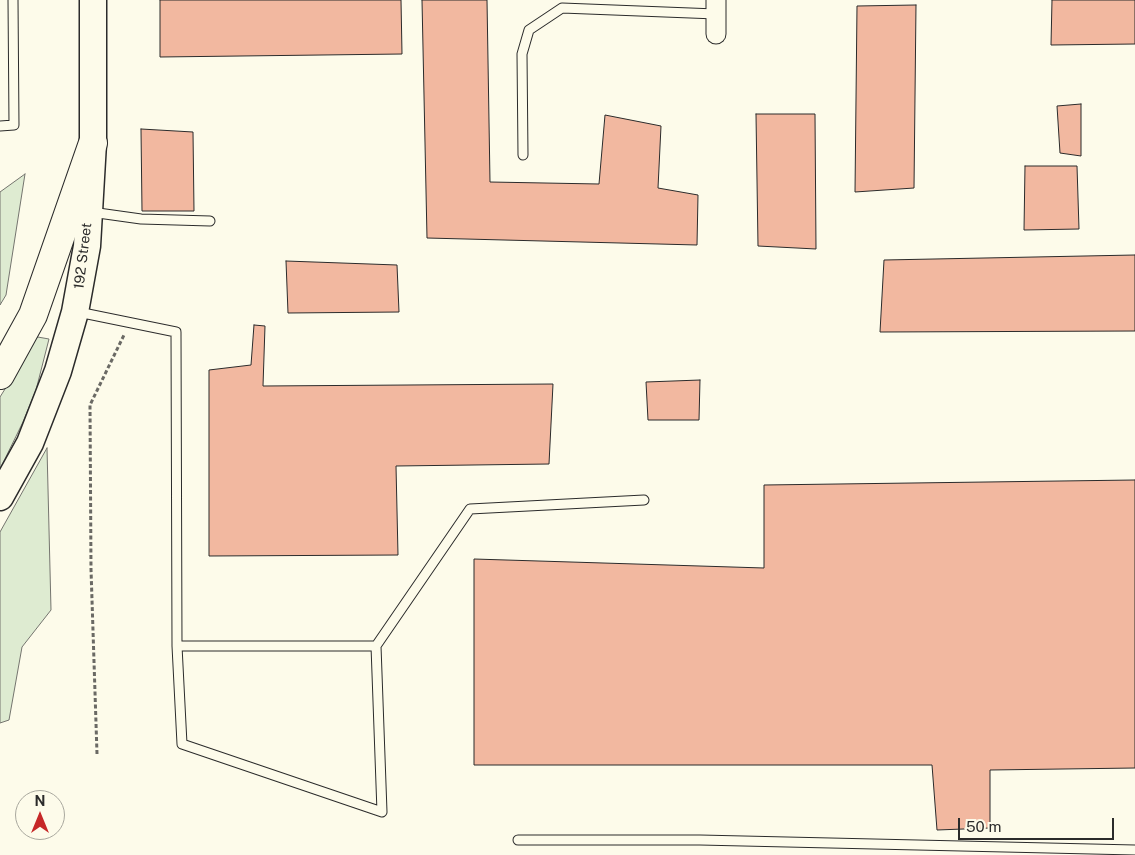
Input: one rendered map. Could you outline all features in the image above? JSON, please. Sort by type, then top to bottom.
[{"type":"highway","points":[[0,375],[33,315],[93,144]]},
{"type":"main road","name":"192 Street","points":[[0,497],[30,443],[58,371],[75,312],[87,246],[93,144],[93,0]]},
{"type":"street","points":[[716,7],[716,34]]},
{"type":"lane","points":[[0,126],[14,126],[13,0]]},
{"type":"lane","points":[[523,155],[522,54],[529,30],[562,8],[716,7]]},
{"type":"lane","points":[[89,212],[141,219],[210,221]]},
{"type":"lane","points":[[75,312],[176,332],[178,646],[182,744],[382,812],[376,646],[470,509],[644,500]]},
{"type":"lane","points":[[178,646],[376,646]]},
{"type":"lane","points":[[518,840],[700,840],[1135,850]]},
{"type":"path","points":[[97,754],[91,569],[90,405],[129,324]]},
{"type":"green space","points":[[25,174],[6,295],[0,305],[0,192]]},
{"type":"green space","points":[[32,336],[49,339],[36,390],[0,469],[0,397],[15,373]]},
{"type":"green space","points":[[47,448],[51,610],[22,647],[9,720],[0,723],[0,532]]},
{"type":"building","points":[[160,0],[401,0],[402,54],[160,57]]},
{"type":"building","points":[[422,0],[487,0],[490,182],[599,184],[605,115],[661,126],[658,188],[698,195],[697,245],[427,238]]},
{"type":"building","points":[[1052,0],[1135,0],[1135,44],[1051,45]]},
{"type":"building","points":[[916,5],[914,188],[855,192],[857,6]]},
{"type":"building","points":[[1081,104],[1081,156],[1060,153],[1057,106]]},
{"type":"building","points":[[756,114],[815,114],[816,249],[758,246]]},
{"type":"building","points":[[141,129],[193,132],[194,211],[142,211]]},
{"type":"building","points":[[1025,166],[1077,166],[1079,229],[1024,230]]},
{"type":"building","points":[[1135,255],[1135,331],[880,332],[884,260]]},
{"type":"building","points":[[286,261],[397,265],[399,312],[288,313]]},
{"type":"building","points":[[254,325],[265,326],[263,386],[553,384],[549,464],[396,466],[398,555],[209,556],[209,370],[251,365]]},
{"type":"building","points":[[700,380],[699,420],[648,420],[646,382]]},
{"type":"building","points":[[1135,480],[1135,768],[990,770],[990,828],[937,830],[932,765],[474,765],[474,559],[764,568],[764,485]]}]
